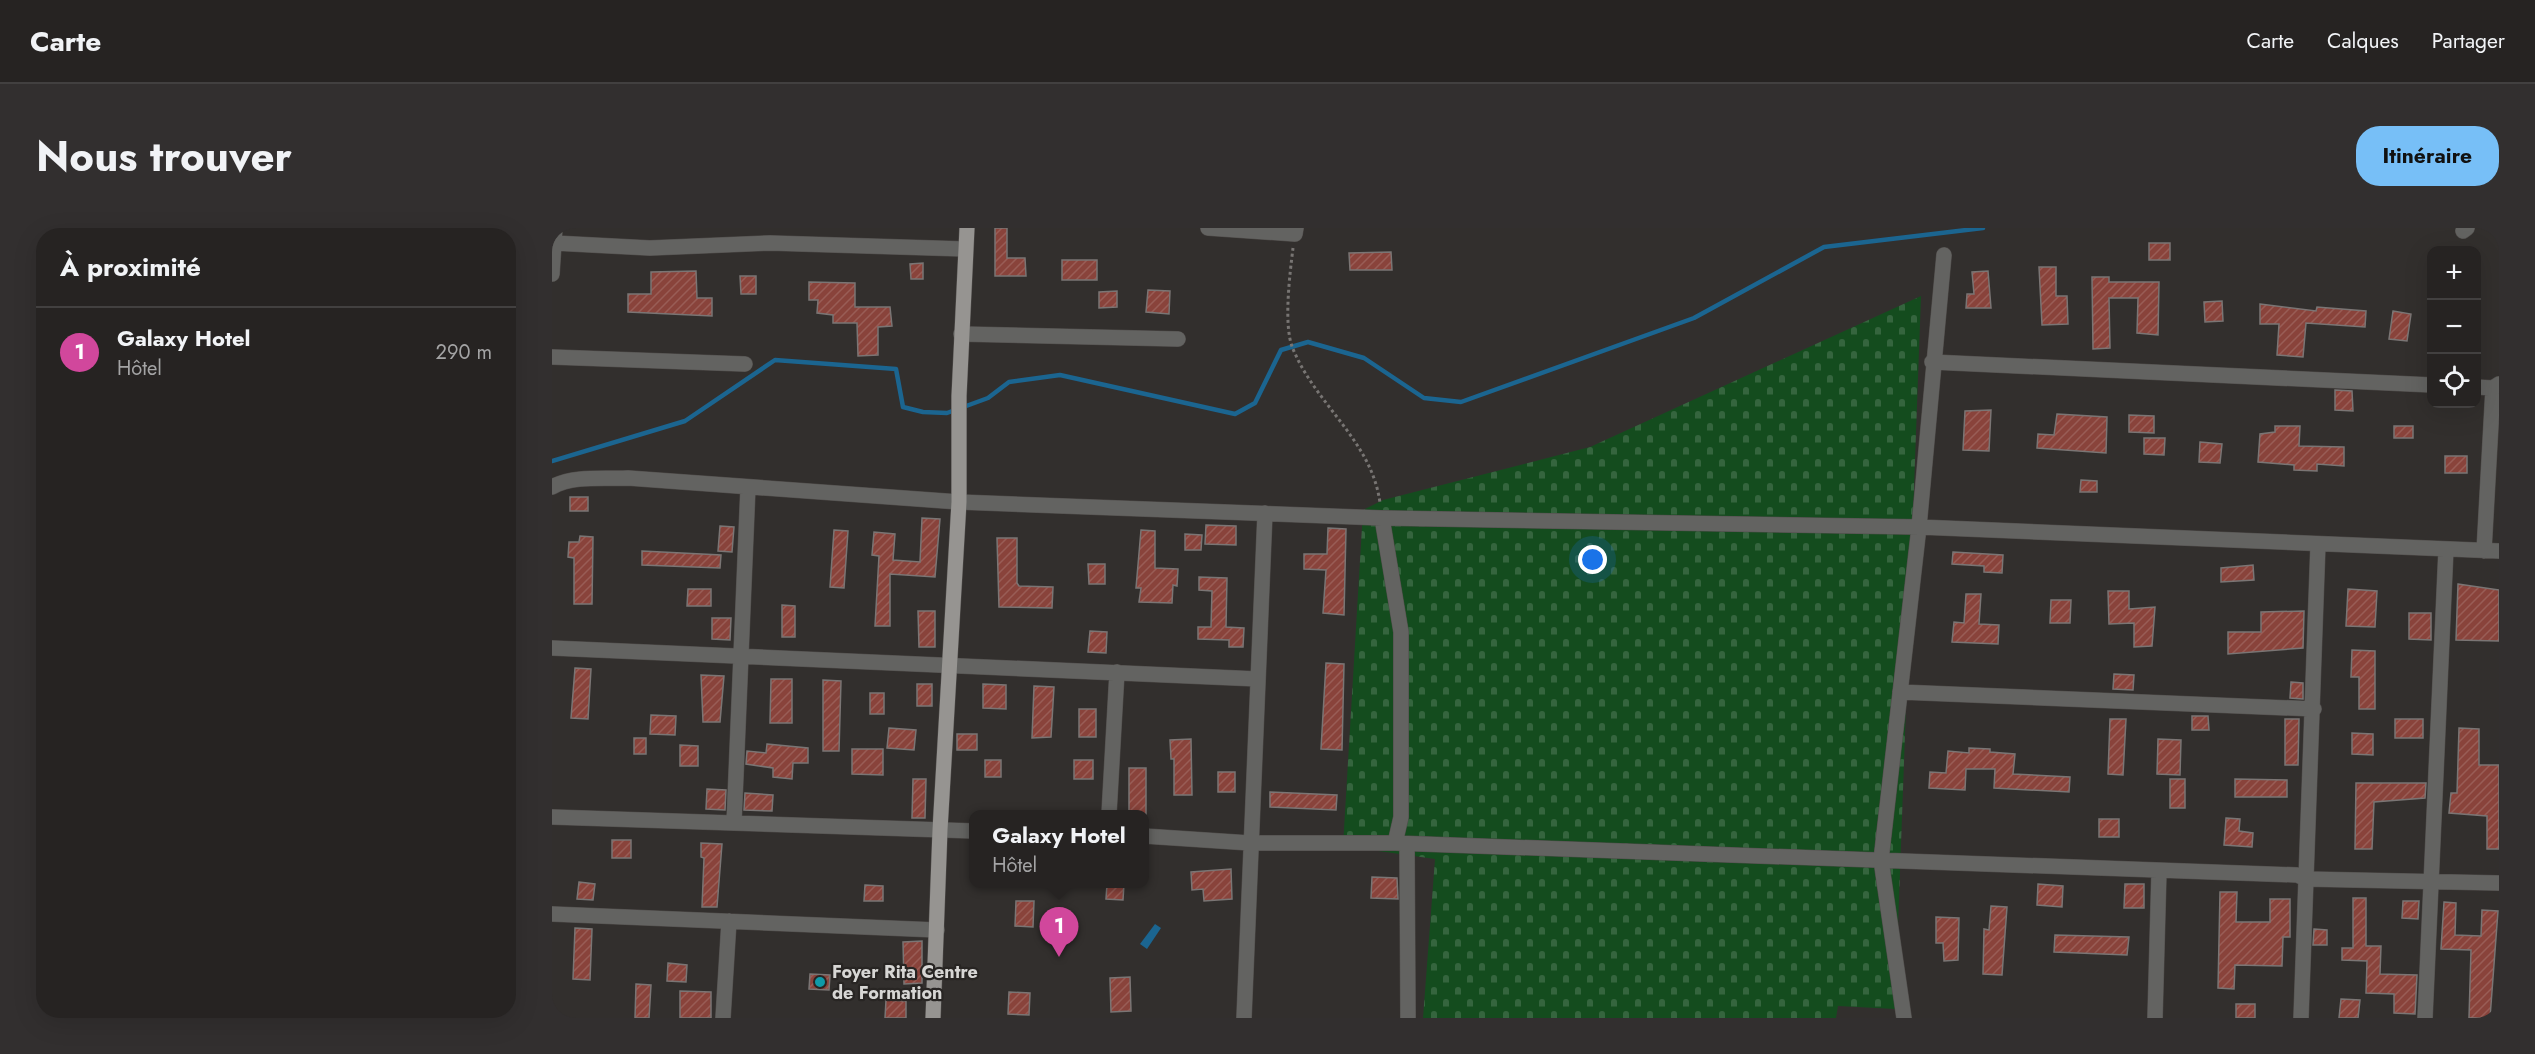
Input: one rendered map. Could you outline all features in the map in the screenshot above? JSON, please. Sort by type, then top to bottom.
[{"type":"main road","points":[[933,1018],[940,830],[959,502],[959,396],[967,228]]},
{"type":"street","points":[[1208,228],[1295,231]]},
{"type":"street","points":[[552,274],[554,236],[650,248],[770,243],[965,249]]},
{"type":"street","points":[[1904,1018],[1881,860],[1919,527],[1932,362],[1944,255]]},
{"type":"street","points":[[961,334],[1178,339]]},
{"type":"street","points":[[552,357],[746,364]]},
{"type":"street","points":[[1932,362],[2427,385]]},
{"type":"street","points":[[552,487],[560,483],[587,479],[628,478],[959,502],[1382,518],[1919,527],[2491,551],[2496,386],[2481,387]]},
{"type":"street","points":[[734,823],[739,655],[748,487]]},
{"type":"street","points":[[1244,1018],[1264,513]]},
{"type":"street","points":[[1382,518],[1401,632],[1401,844],[1408,1018]]},
{"type":"street","points":[[2301,1018],[2314,709],[2318,544]]},
{"type":"street","points":[[2425,1018],[2446,549]]},
{"type":"street","points":[[552,648],[1258,679]]},
{"type":"street","points":[[1108,810],[1117,672]]},
{"type":"street","points":[[1900,692],[2314,709]]},
{"type":"street","points":[[552,817],[969,831]]},
{"type":"street","points":[[1149,836],[1250,843],[1401,844],[2297,875],[2306,879],[2499,883]]},
{"type":"street","points":[[2155,1018],[2159,870]]},
{"type":"street","points":[[552,914],[937,930]]},
{"type":"street","points":[[723,1018],[729,921]]},
{"type":"path","points":[[1295,231],[1287,291],[1292,347],[1324,403],[1358,441],[1378,483],[1382,518]]},
{"type":"green space","points":[[1921,296],[1895,1009],[1838,1006],[1836,1018],[1423,1018],[1435,859],[1343,846],[1363,510],[1383,500],[1590,447]]},
{"type":"water","points":[[1155,924],[1161,928],[1147,949],[1140,944]]},
{"type":"building","points":[[995,228],[1007,228],[1007,258],[1025,258],[1026,276],[995,276]]},
{"type":"building","points":[[2149,243],[2170,243],[2170,260],[2149,260]]},
{"type":"building","points":[[1391,252],[1392,270],[1350,270],[1349,253]]},
{"type":"building","points":[[1062,260],[1097,260],[1097,280],[1062,280]]},
{"type":"building","points":[[923,263],[923,279],[911,279],[910,264]]},
{"type":"building","points":[[2039,267],[2056,267],[2056,296],[2067,296],[2068,324],[2042,325]]},
{"type":"building","points":[[696,271],[697,298],[712,298],[712,316],[628,312],[628,294],[651,294],[651,272]]},
{"type":"building","points":[[1988,271],[1991,308],[1966,308],[1967,294],[1974,294],[1972,272]]},
{"type":"building","points":[[740,276],[756,276],[756,294],[741,294]]},
{"type":"building","points":[[2092,277],[2109,277],[2109,282],[2159,282],[2158,335],[2137,333],[2138,298],[2109,298],[2110,348],[2093,349]]},
{"type":"building","points":[[809,282],[855,283],[855,307],[890,307],[892,326],[878,327],[878,355],[858,356],[857,323],[833,323],[833,315],[817,313],[818,300],[809,300]]},
{"type":"building","points":[[1148,290],[1170,291],[1169,314],[1146,312]]},
{"type":"building","points":[[1117,291],[1117,307],[1099,308],[1099,292]]},
{"type":"building","points":[[2222,301],[2223,321],[2205,322],[2204,302]]},
{"type":"building","points":[[2260,304],[2316,311],[2317,307],[2366,311],[2365,327],[2306,323],[2303,357],[2277,355],[2279,324],[2260,324]]},
{"type":"building","points":[[2393,311],[2411,314],[2407,341],[2389,339]]},
{"type":"building","points":[[2335,390],[2352,391],[2353,411],[2335,410]]},
{"type":"building","points":[[1991,410],[1989,451],[1963,450],[1965,411]]},
{"type":"building","points":[[2057,414],[2107,417],[2106,453],[2037,448],[2038,434],[2054,435]]},
{"type":"building","points":[[2129,415],[2154,416],[2154,433],[2129,432]]},
{"type":"building","points":[[2275,426],[2300,426],[2299,446],[2344,447],[2344,466],[2317,464],[2317,471],[2294,470],[2294,465],[2258,462],[2260,434],[2275,432]]},
{"type":"building","points":[[2394,426],[2413,426],[2413,438],[2394,438]]},
{"type":"building","points":[[2144,438],[2165,438],[2164,455],[2144,454]]},
{"type":"building","points":[[2200,442],[2222,444],[2220,463],[2199,462]]},
{"type":"building","points":[[2445,456],[2467,456],[2467,473],[2445,473]]},
{"type":"building","points":[[2081,480],[2097,481],[2097,492],[2080,492]]},
{"type":"building","points":[[570,497],[588,497],[588,511],[570,511]]},
{"type":"building","points":[[922,518],[940,519],[935,577],[890,574],[890,626],[875,626],[879,556],[872,555],[874,532],[895,534],[893,560],[920,562]]},
{"type":"building","points":[[1206,525],[1236,526],[1236,545],[1205,544]]},
{"type":"building","points":[[720,526],[734,527],[732,552],[718,551]]},
{"type":"building","points":[[1328,528],[1346,529],[1344,615],[1323,613],[1326,570],[1304,569],[1304,554],[1327,554]]},
{"type":"building","points":[[834,530],[848,531],[844,588],[830,587]]},
{"type":"building","points":[[1141,530],[1155,531],[1155,568],[1178,569],[1177,586],[1173,585],[1172,603],[1139,602],[1141,588],[1136,588]]},
{"type":"building","points":[[1185,534],[1202,535],[1201,550],[1185,550]]},
{"type":"building","points":[[580,536],[593,537],[592,604],[574,604],[574,558],[568,557],[569,542],[579,542]]},
{"type":"building","points":[[997,538],[1017,538],[1017,583],[1019,586],[1053,587],[1052,608],[999,607]]},
{"type":"building","points":[[642,551],[721,555],[720,568],[642,565]]},
{"type":"building","points":[[1953,552],[2003,555],[2002,573],[1984,572],[1984,566],[1952,564]]},
{"type":"building","points":[[1088,564],[1105,564],[1105,584],[1089,584]]},
{"type":"building","points":[[2253,565],[2254,580],[2221,582],[2221,568]]},
{"type":"building","points":[[1199,577],[1227,578],[1226,627],[1244,628],[1243,647],[1229,647],[1229,640],[1198,639],[1198,627],[1211,627],[1212,591],[1199,590]]},
{"type":"building","points":[[2458,584],[2499,590],[2499,641],[2456,640]]},
{"type":"building","points":[[688,589],[711,589],[711,606],[687,606]]},
{"type":"building","points":[[2348,589],[2377,591],[2375,627],[2346,626]]},
{"type":"building","points":[[2108,591],[2129,591],[2129,609],[2155,607],[2152,646],[2134,647],[2134,623],[2109,624]]},
{"type":"building","points":[[1966,594],[1981,594],[1979,624],[1999,625],[1998,644],[1952,642],[1954,622],[1964,623]]},
{"type":"building","points":[[2051,600],[2071,600],[2070,623],[2050,623]]},
{"type":"building","points":[[782,605],[795,606],[795,637],[782,637]]},
{"type":"building","points":[[918,611],[935,611],[935,647],[919,647]]},
{"type":"building","points":[[2304,611],[2303,648],[2228,654],[2228,632],[2261,632],[2261,612]]},
{"type":"building","points":[[2409,613],[2431,613],[2431,640],[2409,639]]},
{"type":"building","points":[[712,618],[731,618],[730,640],[712,639]]},
{"type":"building","points":[[1090,631],[1107,632],[1106,653],[1088,652]]},
{"type":"building","points":[[2352,650],[2375,651],[2375,709],[2359,709],[2359,677],[2351,677]]},
{"type":"building","points":[[1326,663],[1344,664],[1342,750],[1321,749]]},
{"type":"building","points":[[575,668],[591,669],[588,719],[571,718]]},
{"type":"building","points":[[2114,674],[2134,675],[2133,690],[2113,689]]},
{"type":"building","points":[[701,675],[724,676],[720,722],[703,722]]},
{"type":"building","points":[[771,679],[792,679],[792,723],[770,723]]},
{"type":"building","points":[[823,680],[841,681],[839,751],[823,751]]},
{"type":"building","points":[[2291,682],[2303,683],[2303,699],[2290,698]]},
{"type":"building","points":[[917,684],[932,684],[932,706],[917,706]]},
{"type":"building","points":[[983,684],[1006,685],[1006,709],[983,708]]},
{"type":"building","points":[[1034,686],[1054,687],[1051,737],[1032,738]]},
{"type":"building","points":[[870,693],[884,693],[884,714],[870,714]]},
{"type":"building","points":[[1079,709],[1096,709],[1096,737],[1079,737]]},
{"type":"building","points":[[651,715],[676,716],[675,735],[650,734]]},
{"type":"building","points":[[2192,716],[2208,716],[2209,730],[2192,730]]},
{"type":"building","points":[[2110,719],[2126,719],[2123,775],[2108,774]]},
{"type":"building","points":[[2285,719],[2299,719],[2298,765],[2285,765]]},
{"type":"building","points":[[2395,719],[2423,719],[2423,738],[2395,738]]},
{"type":"building","points":[[889,728],[916,730],[914,750],[887,748]]},
{"type":"building","points":[[2459,728],[2479,729],[2479,765],[2499,765],[2499,849],[2487,849],[2487,816],[2449,813],[2451,793],[2457,793]]},
{"type":"building","points":[[2352,733],[2373,734],[2373,755],[2352,754]]},
{"type":"building","points":[[957,734],[977,734],[977,750],[957,750]]},
{"type":"building","points":[[634,738],[646,738],[646,754],[634,754]]},
{"type":"building","points":[[1191,739],[1192,795],[1174,795],[1174,759],[1171,759],[1170,740]]},
{"type":"building","points":[[2158,739],[2181,740],[2180,775],[2157,774]]},
{"type":"building","points":[[767,744],[808,748],[808,763],[793,763],[792,779],[773,777],[773,768],[746,764],[747,751],[766,753]]},
{"type":"building","points":[[680,745],[698,746],[698,766],[680,766]]},
{"type":"building","points":[[1969,748],[2015,754],[2013,774],[2070,777],[2069,792],[1994,788],[1995,769],[1966,769],[1965,790],[1929,788],[1930,772],[1946,773],[1948,751],[1969,753]]},
{"type":"building","points":[[852,749],[883,749],[883,775],[852,774]]},
{"type":"building","points":[[985,760],[1001,760],[1001,777],[985,777]]},
{"type":"building","points":[[1074,760],[1093,760],[1093,779],[1074,779]]},
{"type":"building","points":[[1129,768],[1146,768],[1146,810],[1129,810]]},
{"type":"building","points":[[1218,772],[1235,772],[1235,792],[1218,792]]},
{"type":"building","points":[[913,779],[926,779],[925,818],[912,818]]},
{"type":"building","points":[[2170,779],[2185,779],[2185,808],[2170,808]]},
{"type":"building","points":[[2235,779],[2287,780],[2287,797],[2235,797]]},
{"type":"building","points":[[2356,783],[2426,783],[2425,798],[2374,802],[2372,849],[2355,849]]},
{"type":"building","points":[[707,789],[726,790],[725,810],[706,809]]},
{"type":"building","points":[[1270,792],[1337,795],[1336,810],[1270,807]]},
{"type":"building","points":[[745,793],[773,795],[772,811],[744,810]]},
{"type":"building","points":[[2226,818],[2240,819],[2239,831],[2253,833],[2252,847],[2224,845]]},
{"type":"building","points":[[2099,819],[2119,819],[2119,837],[2099,837]]},
{"type":"building","points":[[612,840],[631,840],[631,858],[612,858]]},
{"type":"building","points":[[701,843],[722,844],[717,907],[702,907],[704,858],[701,857]]},
{"type":"building","points":[[1231,869],[1232,899],[1204,901],[1203,889],[1192,890],[1191,872]]},
{"type":"building","points":[[1372,877],[1397,878],[1398,899],[1371,898]]},
{"type":"building","points":[[579,882],[595,884],[593,900],[577,899]]},
{"type":"building","points":[[2038,884],[2063,886],[2062,907],[2037,905]]},
{"type":"building","points":[[2125,884],[2144,884],[2144,908],[2124,908]]},
{"type":"building","points":[[865,885],[883,886],[883,901],[864,901]]},
{"type":"building","points":[[1107,888],[1124,888],[1123,900],[1106,899]]},
{"type":"building","points":[[2220,892],[2237,892],[2236,922],[2270,922],[2270,899],[2290,899],[2290,937],[2283,937],[2282,966],[2235,965],[2234,989],[2218,988]]},
{"type":"building","points":[[2353,898],[2366,898],[2366,946],[2381,946],[2380,974],[2417,975],[2415,1014],[2394,1013],[2394,994],[2366,993],[2367,961],[2342,960],[2342,948],[2353,948]]},
{"type":"building","points":[[1016,901],[1034,901],[1033,927],[1015,926]]},
{"type":"building","points":[[2403,901],[2419,901],[2418,919],[2402,918]]},
{"type":"building","points":[[2444,902],[2456,903],[2455,935],[2481,936],[2482,910],[2498,911],[2490,1018],[2469,1018],[2471,950],[2441,949]]},
{"type":"building","points":[[1991,906],[2007,907],[2002,975],[1983,974],[1984,929],[1989,930]]},
{"type":"building","points":[[1936,917],[1959,918],[1958,960],[1944,961],[1943,943],[1936,943]]},
{"type":"building","points":[[575,928],[592,929],[590,980],[573,979]]},
{"type":"building","points":[[2314,929],[2327,930],[2327,945],[2313,945]]},
{"type":"building","points":[[2055,935],[2129,937],[2127,955],[2054,952]]},
{"type":"building","points":[[922,941],[922,983],[904,984],[903,942]]},
{"type":"building","points":[[668,963],[687,965],[686,982],[667,981]]},
{"type":"building","name":"Foyer Rita Centre de Formation","points":[[810,974],[830,975],[829,990],[809,989]]},
{"type":"building","points":[[1130,977],[1131,1011],[1111,1012],[1110,978]]},
{"type":"building","points":[[636,984],[651,985],[649,1018],[635,1018]]},
{"type":"building","points":[[680,991],[711,992],[711,1018],[680,1018]]},
{"type":"building","points":[[1009,992],[1030,993],[1029,1015],[1008,1014]]},
{"type":"building","points":[[2341,999],[2360,1000],[2358,1018],[2339,1018]]},
{"type":"building","points":[[886,1000],[906,1001],[906,1018],[885,1018]]},
{"type":"building","points":[[2236,1004],[2255,1004],[2255,1018],[2236,1018]]},
{"type":"waterway","points":[[552,461],[685,421],[775,360],[896,369],[903,407],[923,412],[947,413],[988,398],[1009,382],[1060,375],[1235,414],[1255,403],[1281,350],[1308,342],[1364,358],[1424,398],[1461,402],[1694,318],[1824,247],[1983,228]]},
{"type":"place","name":"Galaxy Hotel","points":[[1059,957]]},
{"type":"place","name":"Foyer Rita Centre de Formation","points":[[820,982]]}]
